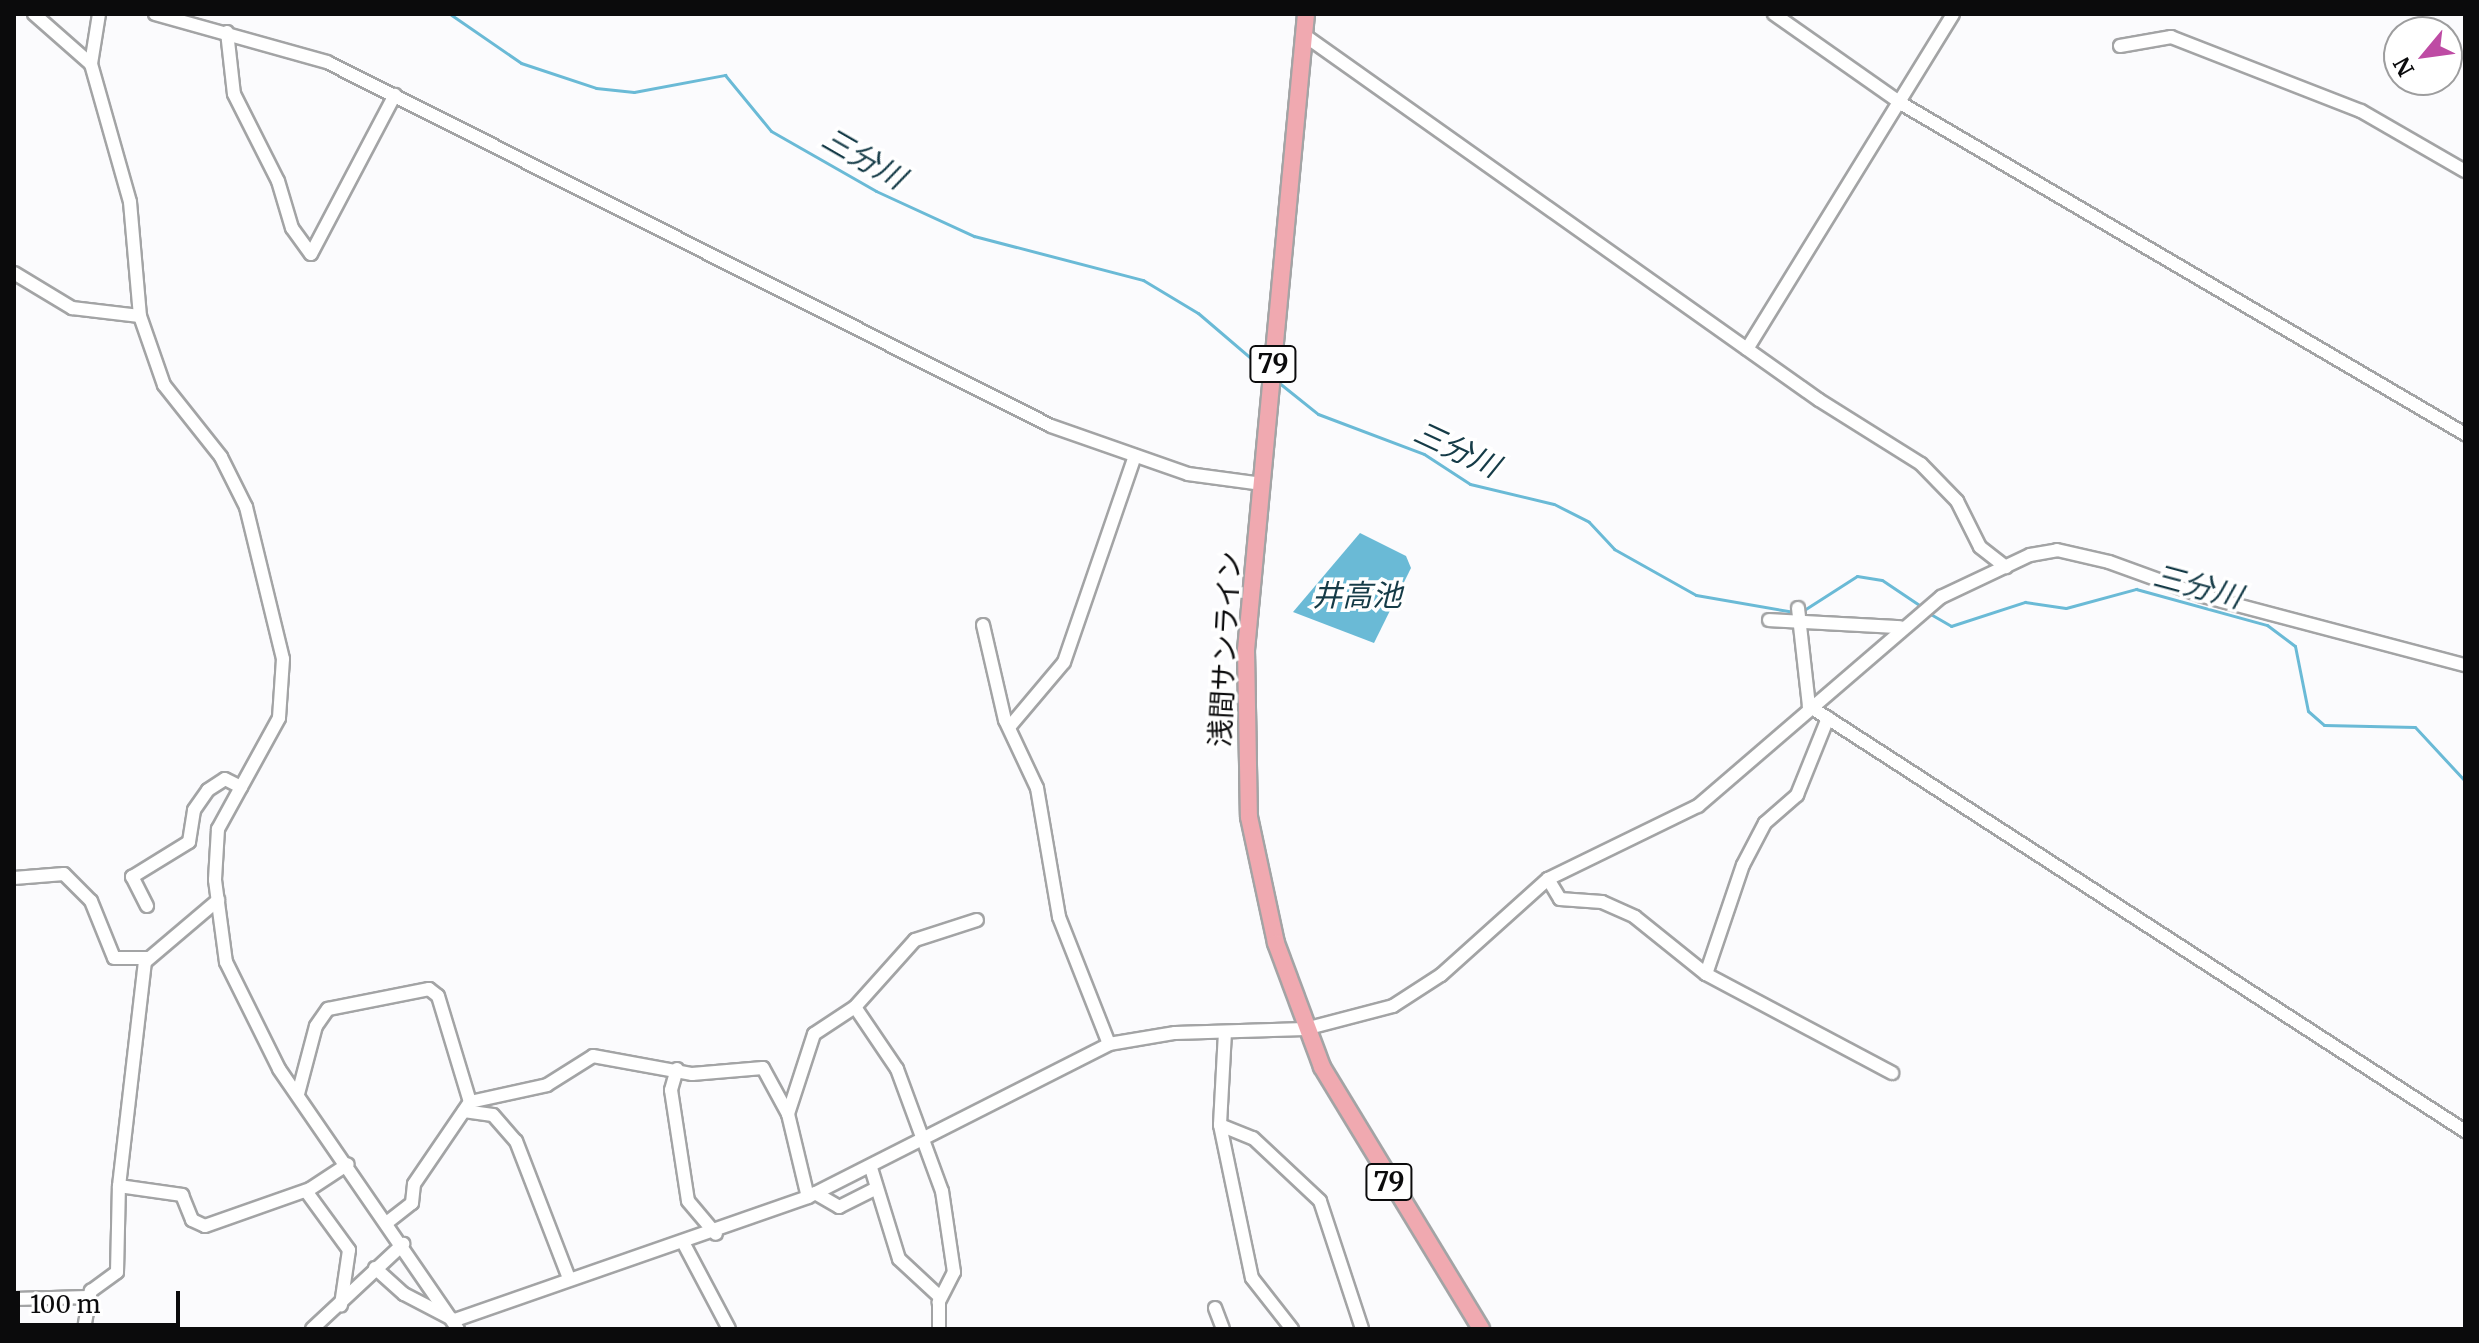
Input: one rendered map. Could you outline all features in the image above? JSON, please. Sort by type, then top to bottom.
[{"type":"main road","name":"浅間サンライン","points":[[1306,14],[1244,675],[1246,780],[1261,887],[1305,1029],[1357,1129],[1481,1329]]},
{"type":"street","points":[[34,14],[91,64]]},
{"type":"street","points":[[99,14],[91,64],[130,202],[140,316],[164,385],[221,457],[246,507],[272,606],[285,689],[279,718],[218,829],[218,900],[226,962],[298,1094],[389,1221],[456,1325]]},
{"type":"street","points":[[155,14],[327,62],[1051,426],[1188,474],[1262,484]]},
{"type":"street","points":[[1774,14],[1902,104],[2465,434]]},
{"type":"street","points":[[1747,349],[1902,104],[1953,14]]},
{"type":"street","points":[[227,32],[234,94],[278,181],[292,228],[311,254],[395,95]]},
{"type":"street","points":[[1304,35],[1747,349],[1921,464],[1957,501],[1980,547],[2006,567]]},
{"type":"street","points":[[2120,46],[2171,37],[2361,111],[2465,171]]},
{"type":"street","points":[[14,273],[72,308],[140,316]]},
{"type":"street","points":[[1011,725],[1064,662],[1135,456]]},
{"type":"street","points":[[456,1325],[569,1278],[716,1234],[811,1195],[927,1142],[1109,1044],[1225,1032],[1305,1029],[1411,997],[1548,879],[1698,806],[1900,627],[1941,597],[2030,555],[2075,553],[2203,596],[2465,665]]},
{"type":"street","points":[[1798,608],[1809,706]]},
{"type":"street","points":[[1769,620],[1800,627],[1900,627]]},
{"type":"street","points":[[983,625],[989,668],[1037,788],[1041,840],[1074,968],[1109,1044]]},
{"type":"street","points":[[1809,706],[2465,1131]]},
{"type":"street","points":[[1706,974],[1743,865],[1765,823],[1797,795],[1828,718]]},
{"type":"street","points":[[147,906],[132,877],[189,842],[194,810],[208,790],[225,779],[241,787]]},
{"type":"street","points":[[14,878],[64,874],[91,901],[114,958],[148,958],[218,900]]},
{"type":"street","points":[[1548,879],[1560,899],[1602,902],[1635,917],[1706,974],[1892,1073]]},
{"type":"street","points":[[788,1114],[814,1034],[855,1007],[915,940],[977,920]]},
{"type":"street","points":[[14,1299],[88,1297],[117,1272],[119,1186],[148,958]]},
{"type":"street","points":[[298,1094],[316,1026],[328,1009],[429,989],[438,996],[467,1106]]},
{"type":"street","points":[[855,1007],[897,1069],[927,1142],[954,1272],[940,1297],[939,1329]]},
{"type":"street","points":[[1225,1032],[1220,1125],[1252,1278],[1292,1329]]},
{"type":"street","points":[[389,1221],[412,1203],[414,1184],[467,1106],[547,1085],[593,1056],[730,1074],[763,1068],[788,1114],[811,1195]]},
{"type":"street","points":[[677,1069],[671,1090],[688,1201],[716,1234]]},
{"type":"street","points":[[467,1106],[493,1115],[516,1141],[569,1278]]},
{"type":"street","points":[[1220,1125],[1253,1138],[1320,1201],[1362,1329]]},
{"type":"street","points":[[119,1186],[182,1195],[192,1220],[205,1226],[306,1191],[348,1164]]},
{"type":"street","points":[[871,1168],[899,1259],[940,1297]]},
{"type":"street","points":[[811,1195],[839,1207],[877,1188]]},
{"type":"street","points":[[306,1191],[349,1250],[341,1305]]},
{"type":"street","points":[[312,1329],[403,1244]]},
{"type":"street","points":[[684,1244],[729,1329]]},
{"type":"street","points":[[375,1268],[404,1294],[456,1325]]},
{"type":"street","points":[[84,1329],[88,1297]]},
{"type":"street","points":[[1215,1308],[1223,1329]]},
{"type":"water","name":"井高池","points":[[1360,533],[1406,556],[1411,568],[1374,643],[1293,612]]},
{"type":"waterway","name":"三分川","points":[[450,14],[521,63],[596,88],[634,92],[725,75],[771,131],[876,191],[974,236],[1143,280],[1198,313],[1266,371]]},
{"type":"waterway","name":"三分川","points":[[1278,382],[1318,414],[1424,454],[1470,484],[1554,504],[1589,522],[1614,549],[1696,595],[1793,612]]},
{"type":"waterway","name":"三分川","points":[[1804,610],[1857,576],[1882,580],[1922,607]]},
{"type":"waterway","name":"三分川","points":[[1927,612],[1951,626],[2025,602],[2066,608],[2136,589],[2267,625],[2295,646],[2308,711],[2324,725],[2415,727],[2465,781]]}]
